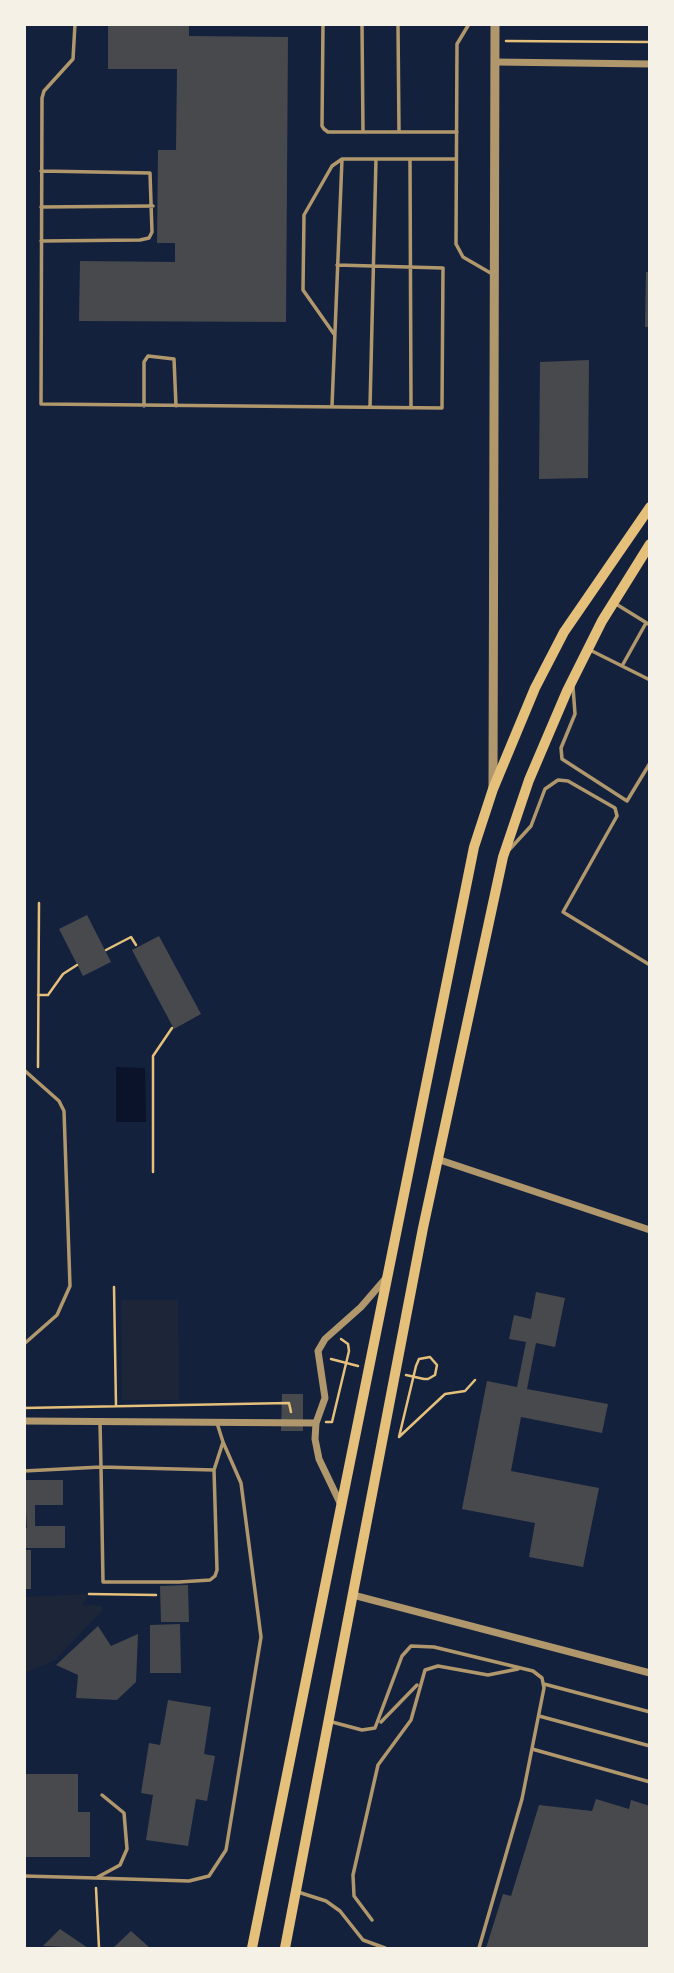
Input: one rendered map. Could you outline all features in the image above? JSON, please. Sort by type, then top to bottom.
[{"type":"main road","points":[[252,1948],[474,847],[493,789],[536,688],[564,632],[649,507]]},
{"type":"main road","points":[[285,1948],[353,1595],[503,857],[529,780],[572,682],[613,603],[649,544]]},
{"type":"street","points":[[493,789],[495,24]]},
{"type":"street","points":[[495,62],[649,64]]},
{"type":"street","points":[[440,1160],[649,1230]]},
{"type":"street","points":[[342,1508],[318,1459],[314,1439],[316,1423],[325,1398],[318,1351],[325,1339],[361,1307],[389,1275]]},
{"type":"street","points":[[24,1421],[316,1423]]},
{"type":"street","points":[[353,1595],[649,1673]]},
{"type":"lane","points":[[75,24],[73,59],[44,92],[42,98],[41,404],[442,408],[445,273],[438,267],[337,265]]},
{"type":"lane","points":[[323,24],[322,126],[328,132],[457,132]]},
{"type":"lane","points":[[362,24],[363,132]]},
{"type":"lane","points":[[398,24],[399,132]]},
{"type":"lane","points":[[469,24],[457,44],[457,251],[494,275]]},
{"type":"lane","points":[[334,334],[303,290],[304,215],[332,166],[342,159],[456,159]]},
{"type":"lane","points":[[332,406],[342,159]]},
{"type":"lane","points":[[370,407],[376,159]]},
{"type":"lane","points":[[410,159],[411,408]]},
{"type":"lane","points":[[41,171],[150,173],[152,206],[152,232],[149,238],[41,241]]},
{"type":"lane","points":[[41,206],[152,206]]},
{"type":"lane","points":[[144,407],[144,362],[148,356],[174,359],[176,406]]},
{"type":"lane","points":[[613,603],[648,624],[622,666]]},
{"type":"lane","points":[[588,649],[649,680]]},
{"type":"lane","points":[[572,682],[575,714],[561,748],[562,759],[627,801],[649,764]]},
{"type":"lane","points":[[503,857],[527,833],[545,789],[558,780],[568,780],[615,808],[617,816],[563,912],[649,965]]},
{"type":"lane","points":[[24,1070],[59,1101],[64,1111],[70,1286],[57,1315],[24,1344]]},
{"type":"lane","points":[[100,1420],[103,1582],[178,1582],[210,1580],[215,1576],[214,1470],[223,1442]]},
{"type":"lane","points":[[24,1876],[190,1881],[209,1876],[226,1850],[261,1637],[241,1483],[216,1421]]},
{"type":"lane","points":[[24,1471],[101,1466],[214,1470]]},
{"type":"lane","points":[[379,1723],[402,1656],[411,1646],[434,1647],[540,1674],[544,1684],[522,1799],[479,1948]]},
{"type":"lane","points":[[372,1920],[354,1896],[353,1875],[378,1765],[411,1720],[420,1683],[429,1667],[488,1675],[521,1668]]},
{"type":"lane","points":[[328,1721],[362,1730],[375,1728],[420,1683]]},
{"type":"lane","points":[[544,1684],[649,1712]]},
{"type":"lane","points":[[538,1716],[649,1746]]},
{"type":"lane","points":[[532,1749],[649,1782]]},
{"type":"lane","points":[[96,1878],[120,1865],[127,1849],[124,1814],[102,1795]]},
{"type":"lane","points":[[296,1891],[326,1901],[340,1911],[363,1940],[386,1948]]},
{"type":"path","points":[[500,41],[649,42]]},
{"type":"path","points":[[38,1067],[39,903]]},
{"type":"path","points":[[106,950],[131,937],[136,945]]},
{"type":"path","points":[[38,995],[48,995],[63,974],[77,965]]},
{"type":"path","points":[[153,1172],[153,1056],[172,1028]]},
{"type":"path","points":[[114,1287],[116,1406]]},
{"type":"path","points":[[316,1423],[332,1422],[349,1352]]},
{"type":"path","points":[[416,1366],[399,1437],[445,1394],[465,1391],[475,1380]]},
{"type":"path","points":[[24,1408],[289,1403],[293,1423]]},
{"type":"path","points":[[89,1594],[156,1595]]},
{"type":"path","points":[[96,1878],[99,1948]]},
{"type":"shaded area","points":[[116,1067],[145,1068],[146,1122],[116,1122]]},
{"type":"shaded area","points":[[121,1300],[178,1300],[179,1400],[122,1400]]},
{"type":"shaded area","points":[[89,1594],[82,1605],[102,1606],[102,1611],[55,1660],[25,1673],[24,1597]]},
{"type":"building","points":[[108,24],[189,24],[189,36],[288,37],[286,322],[79,321],[80,261],[175,262],[175,243],[157,243],[158,150],[176,150],[177,69],[108,69]]},
{"type":"building","points":[[646,272],[650,272],[650,327],[645,327]]},
{"type":"building","points":[[589,360],[588,478],[539,479],[540,362]]},
{"type":"building","points":[[87,915],[111,962],[83,976],[59,929]]},
{"type":"building","points":[[159,936],[201,1014],[174,1029],[132,950]]},
{"type":"building","points":[[536,1292],[565,1298],[555,1347],[536,1343],[527,1389],[608,1404],[602,1433],[521,1417],[511,1471],[599,1488],[583,1567],[529,1557],[535,1523],[462,1509],[487,1381],[517,1387],[526,1342],[509,1339],[514,1315],[531,1319]]},
{"type":"building","points":[[282,1394],[303,1394],[303,1431],[281,1431]]},
{"type":"building","points":[[24,1480],[63,1480],[63,1505],[35,1505],[35,1526],[65,1526],[65,1548],[24,1548],[24,1528],[27,1528]]},
{"type":"building","points":[[24,1550],[31,1550],[31,1589],[24,1589]]},
{"type":"building","points":[[188,1585],[189,1622],[161,1622],[160,1586]]},
{"type":"building","points":[[180,1624],[181,1673],[150,1673],[150,1625]]},
{"type":"building","points":[[98,1626],[111,1646],[138,1634],[136,1682],[117,1700],[76,1698],[78,1675],[56,1665]]},
{"type":"building","points":[[168,1700],[211,1707],[204,1754],[215,1756],[207,1801],[196,1799],[188,1846],[146,1840],[153,1795],[141,1793],[149,1743],[160,1745]]},
{"type":"building","points":[[24,1774],[78,1774],[78,1812],[90,1812],[90,1857],[24,1857]]},
{"type":"building","points":[[596,1799],[629,1809],[631,1800],[650,1806],[650,1948],[486,1948],[503,1894],[511,1896],[539,1805],[592,1811]]},
{"type":"building","points":[[60,1929],[88,1948],[43,1946]]},
{"type":"building","points":[[131,1931],[150,1948],[113,1948]]}]
